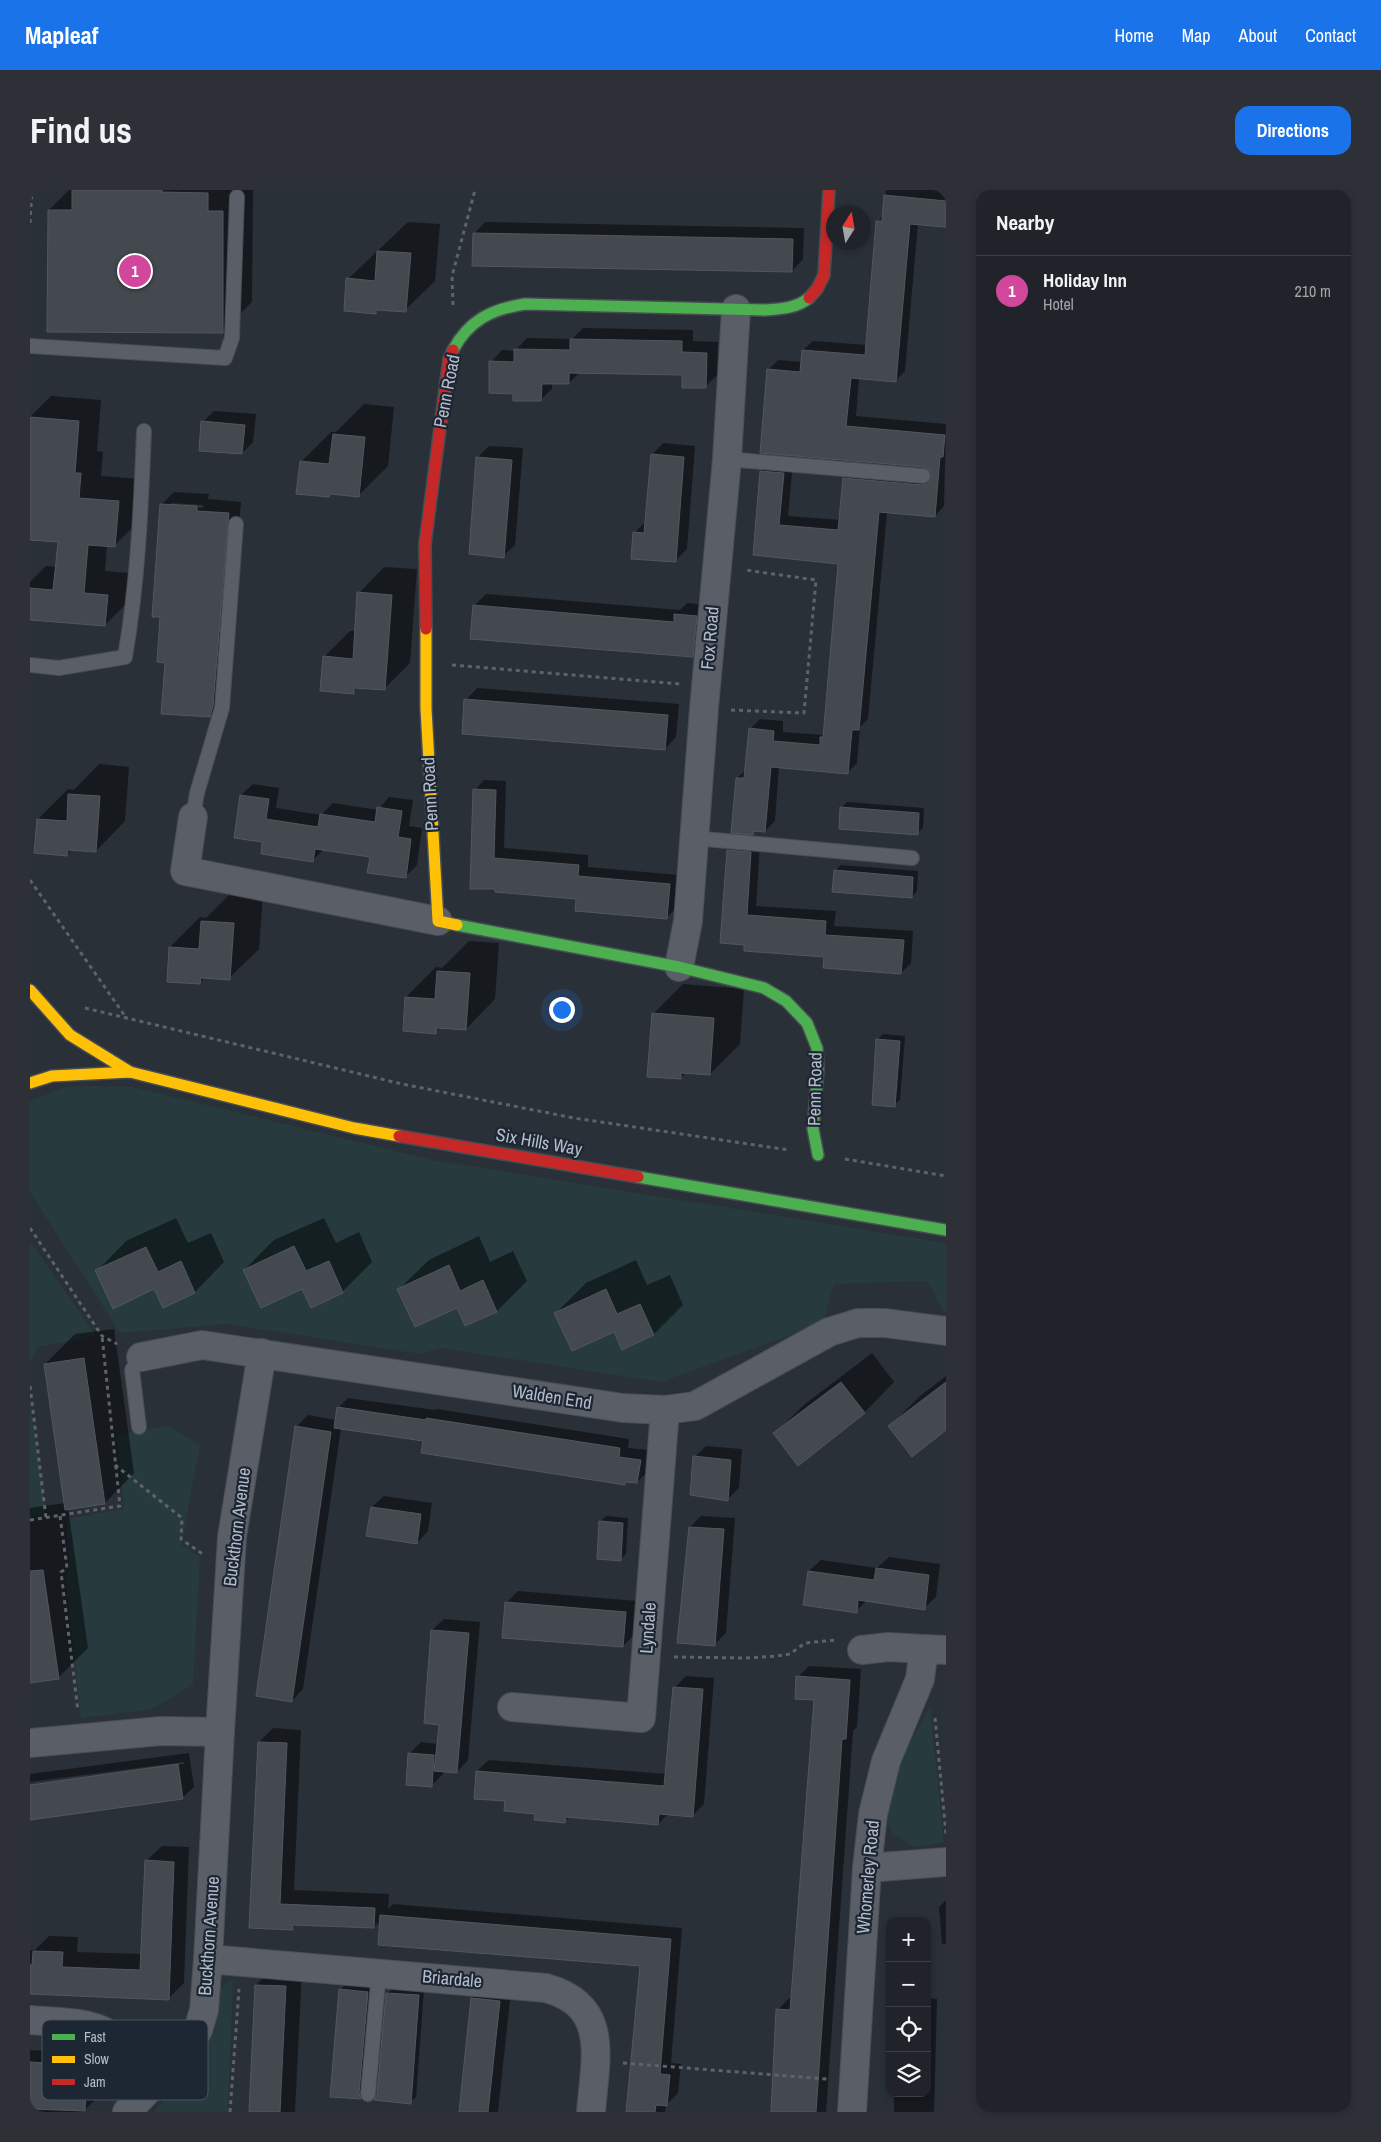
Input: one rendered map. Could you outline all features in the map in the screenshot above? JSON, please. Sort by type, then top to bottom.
[{"type":"street","name":"Penn Road","points":[[438,921],[425,663],[425,544],[445,381],[449,359],[457,342],[468,328],[491,310],[525,304],[736,309],[781,309],[797,305],[810,298],[819,287],[824,275],[829,190]]},
{"type":"street","name":"Fox Road","points":[[679,967],[688,921],[704,698],[727,459],[736,309]]},
{"type":"street","name":"Penn Road","points":[[193,817],[185,871],[679,967],[764,988],[786,1001],[807,1023],[817,1048],[818,1070],[813,1129],[818,1155]]},
{"type":"street","name":"Six Hills Way","points":[[30,990],[70,1035],[130,1072]]},
{"type":"street","name":"Six Hills Way","points":[[30,1083],[52,1076],[130,1072],[354,1128],[946,1230]]},
{"type":"street","name":"Walden End","points":[[141,1357],[202,1345],[623,1408],[665,1410],[695,1406],[830,1332],[858,1323],[885,1323],[946,1331]]},
{"type":"street","name":"Buckthorn Avenue","points":[[201,2020],[204,2010],[208,1959],[232,1537],[262,1353]]},
{"type":"street","name":"Lyndale","points":[[512,1707],[641,1718],[665,1410]]},
{"type":"street","name":"Whomerley Road","points":[[852,2112],[867,1868],[873,1814],[886,1761],[920,1679],[935,1650],[888,1647],[862,1650]]},
{"type":"street","points":[[30,1743],[161,1731],[220,1732]]},
{"type":"street","points":[[867,1868],[946,1862]]},
{"type":"street","name":"Briardale","points":[[208,1959],[379,1972],[546,1988],[562,1992],[582,2007],[590,2019],[597,2043],[591,2112]]},
{"type":"street","name":"Buckthorn Avenue","points":[[127,2112],[138,2100]]},
{"type":"lane","points":[[30,346],[225,358],[232,338],[237,197]]},
{"type":"lane","points":[[30,665],[59,668],[125,657],[134,610],[141,517],[144,431]]},
{"type":"lane","points":[[727,459],[923,476]]},
{"type":"lane","points":[[193,817],[197,793],[222,708],[236,524]]},
{"type":"lane","points":[[694,838],[912,858]]},
{"type":"lane","points":[[139,1427],[132,1370],[141,1357]]},
{"type":"lane","points":[[368,2094],[379,1972]]},
{"type":"path","points":[[30,223],[32,190]]},
{"type":"path","points":[[468,328],[456,314],[452,301],[452,276],[475,190]]},
{"type":"path","points":[[425,663],[704,698],[804,713],[816,580],[717,567]]},
{"type":"path","points":[[30,880],[128,1019]]},
{"type":"path","points":[[85,1008],[402,1084],[546,1112],[946,1176]]},
{"type":"path","points":[[30,1228],[102,1336],[120,1506],[30,1520]]},
{"type":"path","points":[[102,1336],[141,1357]]},
{"type":"path","points":[[30,1386],[46,1518]]},
{"type":"path","points":[[115,1465],[182,1518],[182,1539],[208,1557],[230,1576]]},
{"type":"path","points":[[60,1516],[67,1568],[61,1572],[81,1738]]},
{"type":"path","points":[[646,1656],[696,1658],[770,1656],[790,1654],[805,1643],[848,1639],[862,1650]]},
{"type":"path","points":[[920,1679],[934,1703],[946,1838]]},
{"type":"path","points":[[230,2112],[241,1961]]},
{"type":"path","points":[[595,2061],[854,2081]]},
{"type":"green space","points":[[66,1087],[133,1087],[432,1160],[946,1243],[946,1312],[943,1311],[928,1281],[834,1284],[823,1323],[661,1382],[441,1348],[420,1354],[228,1324],[120,1333],[30,1192],[30,1101]]},
{"type":"green space","points":[[30,1241],[96,1336],[38,1347],[30,1363]]},
{"type":"green space","points":[[30,1403],[46,1515],[30,1517]]},
{"type":"green space","points":[[169,1426],[200,1445],[181,1545],[200,1557],[193,1685],[149,1710],[81,1718],[65,1575],[70,1569],[66,1519],[124,1509],[117,1434]]},
{"type":"green space","points":[[930,1707],[944,1843],[914,1847],[891,1832],[887,1819],[902,1757]]},
{"type":"green space","points":[[233,1979],[228,2112],[154,2112],[164,2100],[208,2100],[208,2038],[217,1991]]},
{"type":"building","points":[[72,190],[162,190],[162,192],[208,193],[208,211],[223,211],[223,333],[47,332],[48,210],[72,210]]},
{"type":"building","points":[[884,195],[946,201],[946,227],[910,224],[896,382],[851,378],[846,426],[945,435],[943,457],[940,457],[935,517],[879,512],[859,730],[852,730],[848,774],[771,767],[765,832],[753,831],[753,835],[731,833],[736,778],[744,778],[749,728],[774,731],[773,741],[820,745],[820,737],[823,737],[838,564],[753,555],[760,471],[784,473],[779,525],[838,530],[843,478],[922,485],[927,484],[932,477],[931,472],[924,467],[760,453],[767,369],[800,372],[802,350],[865,355],[876,221],[882,221]]},
{"type":"building","points":[[473,233],[793,239],[792,272],[472,266]]},
{"type":"building","points":[[377,251],[411,253],[406,312],[376,310],[376,314],[344,311],[346,278],[375,281]]},
{"type":"building","points":[[570,339],[682,341],[682,352],[707,353],[706,388],[682,388],[682,375],[569,373],[569,384],[542,384],[541,401],[513,401],[513,394],[489,393],[489,361],[514,362],[514,349],[570,350]]},
{"type":"building","points":[[30,417],[79,421],[75,473],[81,473],[79,498],[119,501],[115,547],[88,545],[84,593],[108,595],[105,626],[30,620],[30,588],[53,590],[58,542],[30,540]]},
{"type":"building","points":[[201,421],[245,425],[242,454],[199,451]]},
{"type":"building","points":[[333,434],[365,437],[359,497],[330,494],[329,497],[296,494],[300,461],[329,464]]},
{"type":"building","points":[[651,454],[684,457],[676,562],[631,559],[633,532],[644,533]]},
{"type":"building","points":[[476,457],[512,460],[504,558],[469,554]]},
{"type":"building","points":[[160,504],[197,506],[197,511],[229,513],[213,706],[210,717],[161,714],[165,663],[157,662],[160,617],[152,617]]},
{"type":"building","points":[[357,592],[392,595],[385,690],[354,688],[354,694],[320,691],[323,656],[353,659]]},
{"type":"building","points":[[473,605],[674,622],[674,614],[697,616],[693,657],[470,639]]},
{"type":"building","points":[[464,699],[668,715],[665,750],[462,734]]},
{"type":"building","points":[[473,789],[496,790],[494,858],[579,865],[578,876],[670,884],[667,919],[575,911],[576,899],[495,892],[495,889],[470,889]]},
{"type":"building","points":[[68,794],[100,796],[96,852],[68,850],[67,856],[34,853],[37,819],[67,821]]},
{"type":"building","points":[[240,795],[269,799],[266,819],[318,827],[320,814],[375,822],[377,807],[402,811],[398,837],[411,839],[406,878],[367,873],[370,857],[315,849],[313,862],[261,854],[262,842],[234,838]]},
{"type":"building","points":[[840,807],[919,813],[918,835],[839,829]]},
{"type":"building","points":[[727,850],[751,852],[747,915],[826,921],[825,935],[904,940],[901,974],[823,968],[824,957],[744,951],[744,945],[720,943]]},
{"type":"building","points":[[834,870],[913,877],[912,898],[832,892]]},
{"type":"building","points":[[201,921],[234,923],[230,980],[201,978],[200,984],[167,982],[169,947],[199,949]]},
{"type":"building","points":[[437,971],[470,973],[466,1030],[437,1028],[436,1034],[403,1031],[405,997],[435,999]]},
{"type":"building","points":[[652,1013],[714,1018],[710,1075],[681,1073],[681,1079],[647,1077]]},
{"type":"building","points":[[876,1039],[900,1041],[895,1107],[872,1105]]},
{"type":"building","points":[[294,1246],[306,1271],[329,1261],[343,1293],[311,1308],[302,1289],[261,1308],[243,1270]]},
{"type":"building","points":[[146,1247],[158,1272],[181,1261],[195,1293],[163,1308],[154,1289],[113,1309],[95,1270]]},
{"type":"building","points":[[449,1265],[460,1291],[483,1280],[497,1312],[465,1326],[457,1308],[415,1327],[397,1289]]},
{"type":"building","points":[[606,1289],[617,1314],[640,1304],[654,1335],[622,1350],[614,1332],[572,1351],[554,1313]]},
{"type":"building","points":[[84,1358],[105,1504],[65,1510],[44,1364]]},
{"type":"building","points":[[841,1382],[865,1413],[798,1466],[773,1433]]},
{"type":"building","points":[[946,1382],[946,1430],[912,1457],[888,1426]]},
{"type":"building","points":[[337,1407],[426,1420],[426,1418],[620,1448],[619,1457],[641,1460],[637,1483],[625,1482],[625,1485],[421,1453],[423,1441],[334,1428]]},
{"type":"building","points":[[295,1426],[331,1432],[292,1702],[256,1696]]},
{"type":"building","points":[[693,1456],[731,1460],[728,1501],[690,1495]]},
{"type":"building","points":[[371,1507],[421,1514],[417,1544],[366,1536]]},
{"type":"building","points":[[599,1521],[623,1523],[621,1561],[597,1559]]},
{"type":"building","points":[[689,1527],[724,1529],[715,1646],[677,1643]]},
{"type":"building","points":[[876,1568],[929,1575],[925,1610],[858,1600],[857,1613],[803,1605],[808,1571],[874,1580]]},
{"type":"building","points":[[43,1570],[59,1679],[30,1683],[30,1571]]},
{"type":"building","points":[[505,1602],[626,1612],[623,1647],[502,1638]]},
{"type":"building","points":[[431,1630],[469,1633],[457,1773],[434,1771],[439,1725],[424,1723]]},
{"type":"building","points":[[796,1676],[850,1680],[846,1739],[842,1739],[816,2112],[771,2112],[776,2009],[790,2010],[814,1700],[795,1699]]},
{"type":"building","points":[[673,1687],[703,1689],[693,1817],[659,1814],[658,1825],[566,1817],[565,1823],[534,1820],[535,1814],[504,1811],[505,1801],[474,1799],[476,1771],[664,1786]]},
{"type":"building","points":[[258,1742],[287,1743],[280,1904],[375,1908],[374,1928],[293,1925],[293,1930],[249,1928]]},
{"type":"building","points":[[408,1753],[434,1755],[432,1787],[406,1785]]},
{"type":"building","points":[[178,1764],[183,1799],[30,1820],[30,1785]]},
{"type":"building","points":[[145,1860],[174,1862],[169,2000],[30,1994],[30,1965],[32,1965],[33,1951],[63,1952],[62,1967],[140,1970]]},
{"type":"building","points":[[380,1915],[671,1939],[660,2074],[670,2075],[667,2106],[656,2105],[655,2112],[626,2112],[640,1966],[378,1945]]},
{"type":"building","points":[[255,1985],[286,1986],[280,2112],[249,2112]]},
{"type":"building","points":[[339,1989],[368,1992],[359,2093],[361,2099],[330,2097]]},
{"type":"building","points":[[386,1993],[419,1995],[411,2104],[374,2100],[377,2095]]},
{"type":"building","points":[[471,1998],[500,2001],[488,2112],[459,2112]]},
{"type":"building","points":[[30,2062],[42,2063],[42,2100],[85,2100],[85,2111],[30,2109]]},
{"type":"traffic: fast","points":[[453,350],[466,331],[483,318],[502,309],[525,304],[765,310],[794,306],[809,298]]},
{"type":"traffic: fast","points":[[457,925],[679,967],[764,988],[786,1001],[807,1023],[817,1048],[818,1070],[813,1129],[818,1155]]},
{"type":"traffic: fast","points":[[638,1177],[946,1230]]},
{"type":"traffic: slow","points":[[426,629],[426,709],[438,921],[457,925]]},
{"type":"traffic: slow","points":[[30,990],[70,1035],[130,1072]]},
{"type":"traffic: slow","points":[[30,1083],[52,1076],[130,1072],[354,1128],[399,1136]]},
{"type":"traffic: jam","points":[[809,298],[817,289],[824,275],[829,190]]},
{"type":"traffic: jam","points":[[426,629],[425,544],[449,359],[453,350]]},
{"type":"traffic: jam","points":[[399,1136],[638,1177]]},
{"type":"place","name":"Holiday Inn","points":[[135,271]]}]
